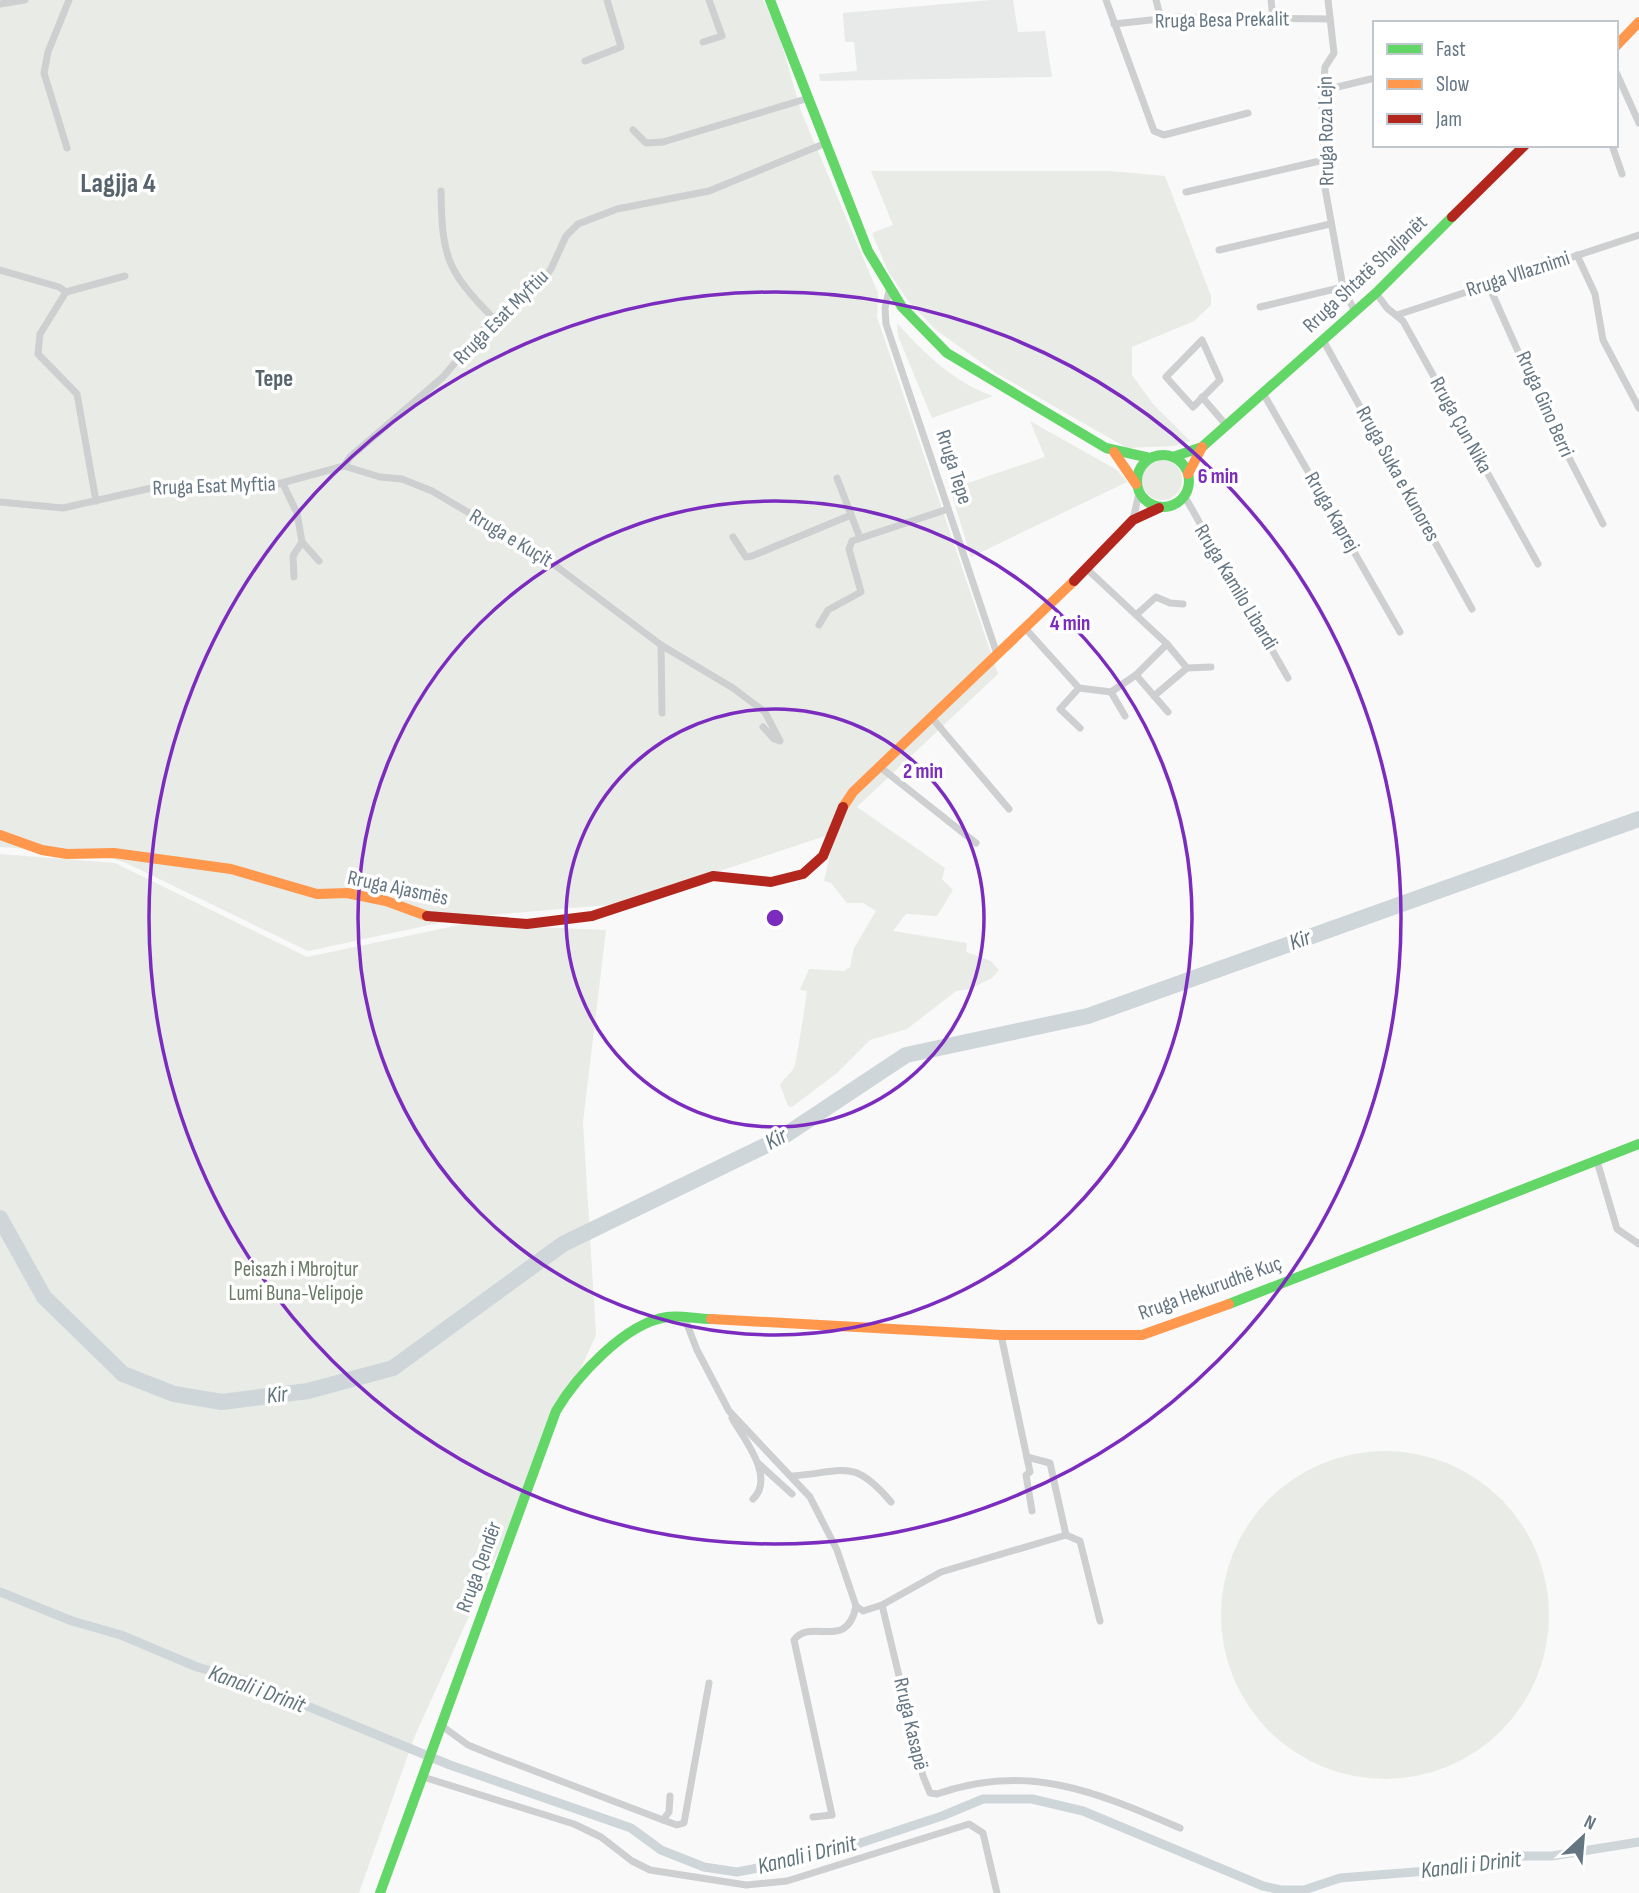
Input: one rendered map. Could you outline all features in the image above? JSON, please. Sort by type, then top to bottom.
[{"type":"street","points":[[0,4],[25,0]]},
{"type":"street","points":[[67,148],[44,73],[48,52],[69,0]]},
{"type":"street","points":[[585,61],[621,47],[607,0]]},
{"type":"street","points":[[704,42],[722,36],[709,0]]},
{"type":"street","points":[[771,0],[868,251],[889,290],[912,320],[954,358],[1114,452],[1150,458],[1161,455],[1173,457],[1183,464],[1188,474],[1189,486],[1185,497],[1177,504],[1159,508],[1133,520],[1087,569],[880,767],[976,843]]},
{"type":"street","points":[[1106,0],[1154,131],[1159,135],[1248,113]]},
{"type":"street","points":[[1156,0],[1161,19]]},
{"type":"street","points":[[1271,0],[1273,18]]},
{"type":"street","name":"Rruga Roza Lejn","points":[[1328,0],[1334,53],[1325,67],[1324,160],[1330,224],[1343,287],[1354,312]]},
{"type":"street","name":"Rruga Besa Prekalit","points":[[1114,24],[1161,19],[1330,19]]},
{"type":"street","points":[[1618,44],[1639,22]]},
{"type":"street","points":[[1618,76],[1639,123]]},
{"type":"street","points":[[1325,90],[1373,78]]},
{"type":"street","points":[[633,130],[646,143],[663,142],[809,98]]},
{"type":"street","name":"Rruga Esat Myftiu","points":[[344,466],[350,457],[443,377],[494,319],[542,281],[572,229],[586,220],[617,209],[709,191],[826,143]]},
{"type":"street","name":"Rruga Shtatë Shaljanët","points":[[1188,474],[1202,447],[1376,293],[1523,147]]},
{"type":"street","points":[[1613,147],[1622,174]]},
{"type":"street","points":[[1186,192],[1324,160]]},
{"type":"street","points":[[441,191],[441,227],[447,260],[494,319]]},
{"type":"street","points":[[1219,250],[1330,224]]},
{"type":"street","name":"Rruga Vllaznimi","points":[[1397,314],[1639,235]]},
{"type":"street","points":[[1577,255],[1595,294],[1603,340],[1639,408]]},
{"type":"street","points":[[0,270],[59,287],[66,292]]},
{"type":"street","points":[[96,502],[76,394],[38,354],[40,334],[66,292],[125,276]]},
{"type":"street","name":"Rruga Gino Berri","points":[[1488,284],[1542,405],[1603,524]]},
{"type":"street","points":[[1260,307],[1343,287]]},
{"type":"street","name":"Rruga Tepe","points":[[889,290],[885,307],[886,324],[997,654]]},
{"type":"street","name":"Rruga Çun Nika","points":[[1376,293],[1403,321],[1538,564]]},
{"type":"street","points":[[1202,340],[1220,380],[1202,397],[1193,407],[1166,377],[1202,340]]},
{"type":"street","name":"Rruga Suka e Kunores","points":[[1323,340],[1472,609]]},
{"type":"street","name":"Rruga Kaprej","points":[[1263,393],[1400,632]]},
{"type":"street","points":[[1202,397],[1226,425]]},
{"type":"street","name":"Rruga Shtatë Shaljanët","points":[[1173,457],[1202,447]]},
{"type":"street","points":[[1114,452],[1137,488],[1151,505],[1159,508]]},
{"type":"street","points":[[1133,520],[1137,473],[1150,458]]},
{"type":"street","name":"Rruga Esat Myftia","points":[[0,502],[49,508],[96,502],[165,485],[251,488],[283,484],[344,466]]},
{"type":"street","name":"Rruga e Kuçit","points":[[344,466],[363,473],[402,479],[452,502],[554,564],[661,645],[733,688],[765,712],[780,741],[774,740],[762,727]]},
{"type":"street","points":[[837,478],[860,538]]},
{"type":"street","points":[[283,484],[297,513],[302,542],[319,561]]},
{"type":"street","name":"Rruga Kamilo Libardi","points":[[1185,497],[1288,678]]},
{"type":"street","points":[[819,625],[828,610],[861,592],[849,549],[852,541],[948,509]]},
{"type":"street","points":[[733,537],[746,557],[752,556],[851,515]]},
{"type":"street","points":[[294,577],[293,556],[302,542]]},
{"type":"street","points":[[1087,569],[1118,602],[1167,644],[1186,667]]},
{"type":"street","points":[[1136,615],[1156,597],[1170,603],[1183,604]]},
{"type":"street","points":[[1025,628],[1079,688],[1111,692],[1136,675],[1167,644]]},
{"type":"street","points":[[661,645],[662,713]]},
{"type":"street","points":[[1154,696],[1186,667],[1211,667]]},
{"type":"street","points":[[1136,675],[1168,712]]},
{"type":"street","points":[[1079,688],[1060,709],[1080,727]]},
{"type":"street","points":[[1111,692],[1125,716]]},
{"type":"street","points":[[932,718],[1009,809]]},
{"type":"street","name":"Rruga Ajasmës","points":[[0,835],[42,850],[80,855],[114,853],[243,872],[317,894],[348,893],[386,901],[431,918],[499,924],[580,919],[713,876],[783,881],[803,874],[823,856],[846,801],[880,767]]},
{"type":"street","name":"Rruga Hekurudhë Kuç","points":[[685,1319],[1001,1335],[1133,1336],[1161,1331],[1639,1144]]},
{"type":"street","points":[[1597,1161],[1617,1229],[1639,1244]]},
{"type":"street","name":"Rruga Qendër","points":[[380,1893],[560,1402],[598,1359],[631,1334],[660,1319],[685,1319]]},
{"type":"street","points":[[685,1319],[697,1350],[758,1462],[792,1494]]},
{"type":"street","points":[[1001,1335],[1030,1472],[1026,1475],[1032,1511]]},
{"type":"street","points":[[729,1411],[810,1497],[837,1549],[856,1606],[854,1618],[841,1630],[805,1634],[794,1640],[832,1815],[813,1817]]},
{"type":"street","points":[[1027,1457],[1050,1463],[1066,1535]]},
{"type":"street","points":[[753,1499],[760,1486],[758,1462]]},
{"type":"street","points":[[793,1476],[849,1469],[875,1483],[891,1502]]},
{"type":"street","points":[[856,1606],[863,1611],[882,1605],[941,1572],[1066,1535],[1080,1541],[1100,1621]]},
{"type":"street","name":"Rruga Kasapë","points":[[882,1605],[923,1776],[930,1793],[1009,1779],[1047,1782],[1067,1785],[1180,1828]]},
{"type":"street","points":[[442,1726],[468,1745],[677,1825],[684,1823],[709,1683]]},
{"type":"street","points":[[424,1773],[574,1824],[601,1837],[632,1861],[650,1870],[746,1885],[787,1881],[969,1825],[983,1833],[997,1893]]},
{"type":"street","points":[[663,1820],[669,1812],[670,1796]]},
{"type":"shaded area","points":[[1013,0],[1018,32],[1045,31],[1052,77],[820,81],[819,74],[857,71],[854,42],[845,42],[843,13]]},
{"type":"green space","points":[[0,0],[763,0],[777,28],[801,111],[878,293],[877,317],[998,674],[857,807],[945,868],[942,879],[953,890],[937,916],[906,914],[893,931],[967,943],[966,952],[991,961],[999,970],[992,978],[970,989],[956,991],[907,1029],[870,1040],[837,1073],[792,1107],[788,1106],[780,1085],[795,1064],[807,991],[800,990],[809,969],[844,971],[850,967],[854,948],[876,911],[863,903],[847,903],[831,883],[824,881],[830,854],[843,820],[825,836],[620,904],[467,917],[308,951],[126,863],[94,853],[0,847]]},
{"type":"green space","points":[[871,171],[1109,171],[1165,176],[1211,296],[1211,305],[1194,321],[1132,347],[1132,375],[1153,404],[1190,441],[1174,446],[1127,448],[996,373],[936,330],[909,302],[888,271],[872,233],[893,225]]},
{"type":"green space","points":[[897,323],[929,356],[953,375],[993,396],[932,418],[898,336]]},
{"type":"green space","points":[[1030,421],[1117,470],[1127,482],[971,557],[950,489],[1045,457]]},
{"type":"green space","points":[[1162,460],[1170,461],[1176,466],[1181,472],[1181,488],[1176,494],[1170,499],[1162,500],[1154,499],[1148,494],[1143,488],[1142,480],[1143,472],[1148,466],[1154,461]]},
{"type":"green space","name":"Peisazh i Mbrojtur Lumi Buna-Velipoje","points":[[0,854],[115,863],[307,957],[464,924],[606,930],[583,1122],[596,1335],[414,1738],[359,1893],[0,1893]]},
{"type":"green space","points":[[1385,1451],[1417,1454],[1448,1463],[1476,1479],[1501,1499],[1521,1524],[1537,1552],[1546,1583],[1549,1615],[1546,1647],[1537,1678],[1521,1706],[1501,1731],[1476,1751],[1448,1767],[1417,1776],[1385,1779],[1353,1776],[1322,1767],[1294,1751],[1269,1731],[1249,1706],[1233,1678],[1224,1647],[1221,1615],[1224,1583],[1233,1552],[1249,1524],[1269,1499],[1294,1479],[1322,1463],[1353,1454]]},
{"type":"waterway","name":"Kir","points":[[0,1218],[44,1297],[123,1374],[174,1394],[222,1402],[308,1391],[393,1368],[563,1244],[781,1138],[906,1055],[1088,1016],[1639,819]]},
{"type":"waterway","name":"Kanali i Drinit","points":[[0,1592],[72,1621],[121,1635],[197,1667],[244,1680],[450,1765],[631,1828],[661,1850],[704,1867],[737,1872],[821,1856],[942,1816],[983,1799],[1032,1799],[1083,1811],[1263,1886],[1281,1890],[1304,1890],[1340,1878],[1427,1871],[1518,1856],[1552,1856],[1639,1842]]},
{"type":"traffic: fast","points":[[770,0],[868,251],[902,307],[947,353],[1106,448],[1150,458]]},
{"type":"traffic: fast","points":[[1173,457],[1202,447],[1376,293],[1452,217]]},
{"type":"traffic: fast","points":[[1163,455],[1182,462],[1189,481],[1182,500],[1163,507],[1144,500],[1137,481],[1144,462],[1163,455]]},
{"type":"traffic: fast","points":[[1229,1304],[1639,1144]]},
{"type":"traffic: fast","points":[[380,1893],[556,1411],[589,1368],[635,1329],[667,1317],[711,1319]]},
{"type":"traffic: slow","points":[[1618,44],[1639,22]]},
{"type":"traffic: slow","points":[[1188,474],[1202,447]]},
{"type":"traffic: slow","points":[[1114,452],[1136,484]]},
{"type":"traffic: slow","points":[[843,807],[853,792],[1074,581]]},
{"type":"traffic: slow","points":[[0,835],[42,850],[67,854],[114,853],[231,869],[317,894],[347,893],[386,901],[427,916]]},
{"type":"traffic: slow","points":[[711,1319],[1001,1335],[1142,1335],[1229,1304]]},
{"type":"traffic: jam","points":[[1452,217],[1523,147]]},
{"type":"traffic: jam","points":[[1074,581],[1133,520],[1159,508]]},
{"type":"traffic: jam","points":[[427,916],[527,924],[592,916],[713,876],[771,882],[803,874],[823,856],[843,807]]},
{"type":"district","name":"Lagjja 4","points":[[118,183]]},
{"type":"district","name":"Tepe","points":[[274,379]]}]
